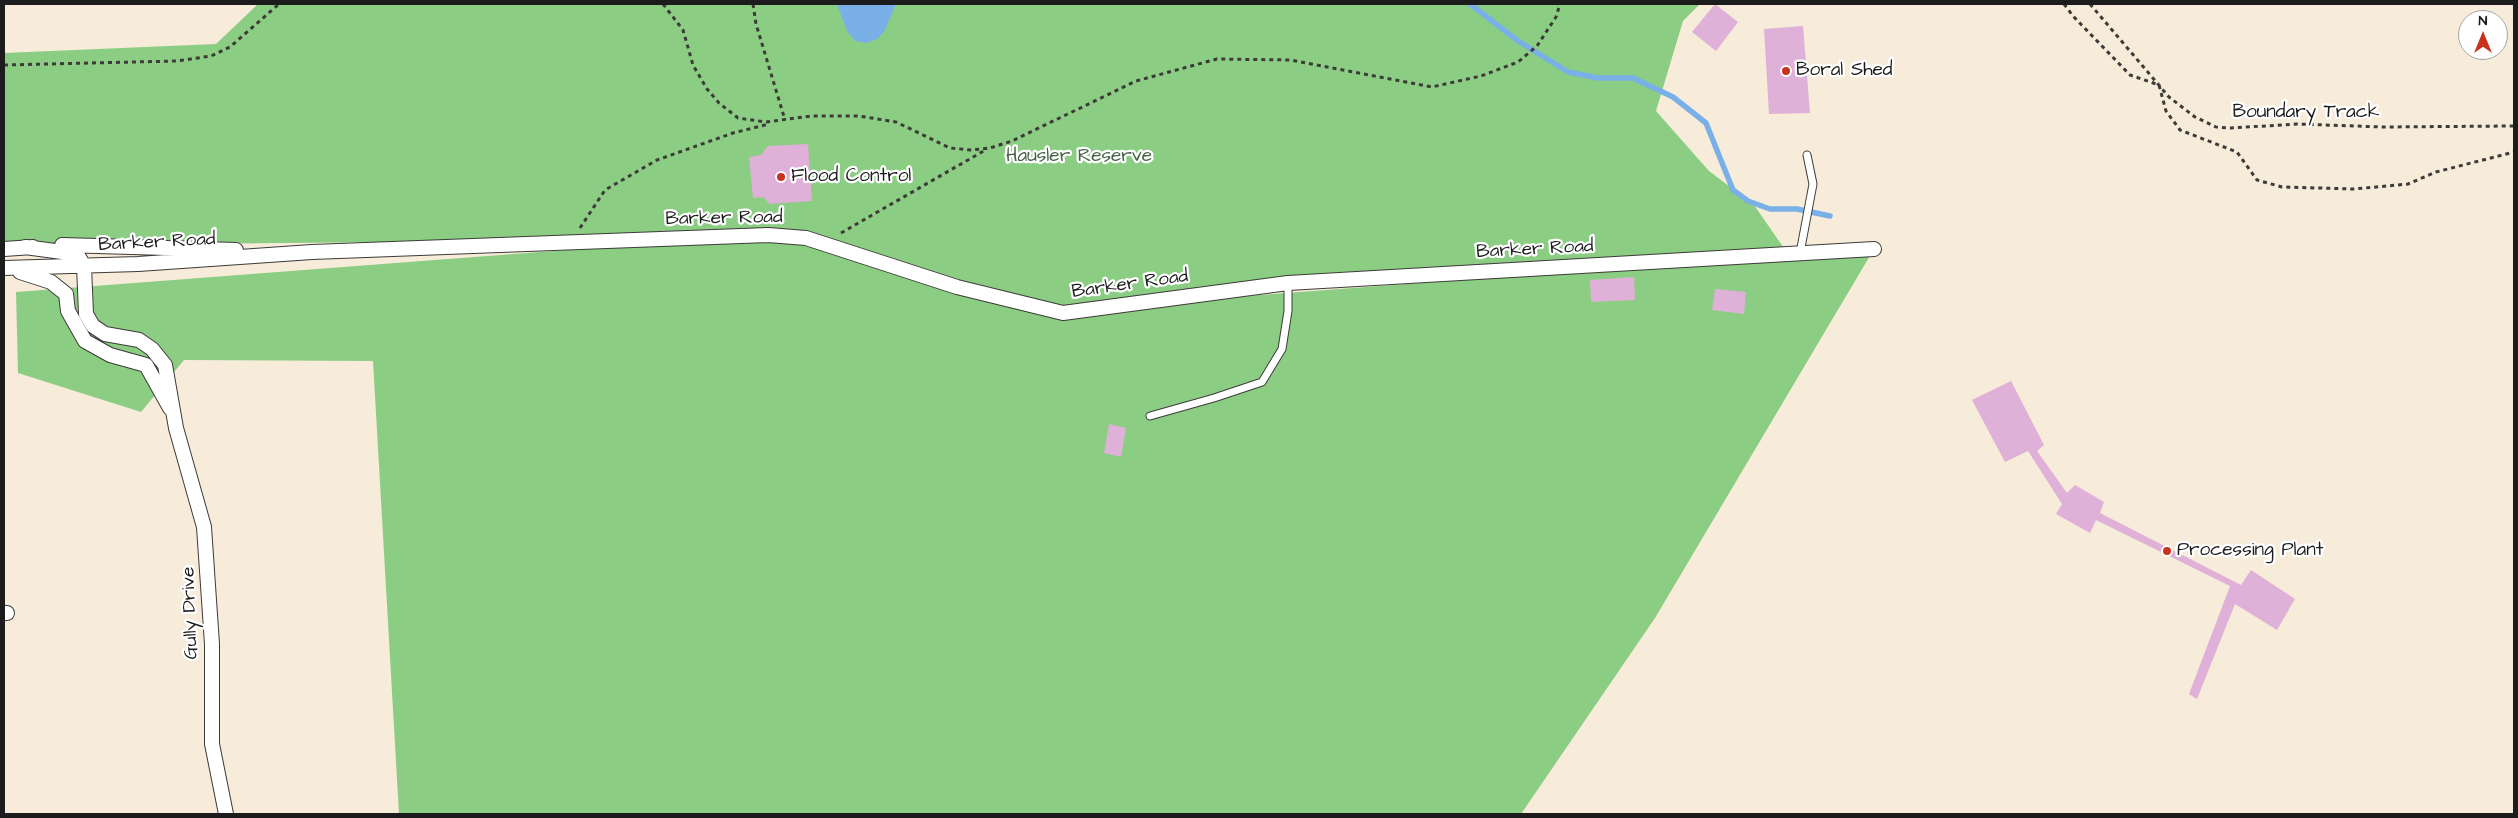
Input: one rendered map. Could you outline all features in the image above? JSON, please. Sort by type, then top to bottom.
[{"type":"street","name":"Barker Road","points":[[4,268],[84,266],[312,252],[768,235],[806,238],[957,287],[1064,313],[1288,283],[1874,249]]},
{"type":"street","name":"Barker Road","points":[[4,249],[94,245],[312,252]]},
{"type":"street","points":[[26,247],[77,254],[84,266]]},
{"type":"street","name":"Gully Drive","points":[[84,266],[86,314],[93,326],[105,334],[139,340],[152,349],[165,365],[173,413],[204,527],[212,644],[212,744],[226,814]]},
{"type":"street","name":"Gully Drive","points":[[4,268],[52,282],[66,294],[68,311],[85,342],[110,355],[146,365],[173,413]]},
{"type":"lane","points":[[1800,253],[1813,184],[1807,155]]},
{"type":"lane","points":[[1150,416],[1262,382],[1282,349],[1288,311],[1288,283]]},
{"type":"path","points":[[4,65],[177,61],[211,56],[230,47],[279,4]]},
{"type":"path","points":[[663,4],[683,30],[693,65],[707,89],[719,103],[738,118],[766,122],[811,116],[860,116],[896,122],[950,148],[972,150],[990,148],[1012,141],[1136,81],[1217,60],[1292,60],[1432,87],[1481,76],[1518,62],[1537,46],[1556,17],[1560,4]]},
{"type":"path","points":[[753,4],[765,58],[785,120]]},
{"type":"path","points":[[2064,4],[2072,16],[2130,75],[2159,85],[2166,111],[2180,130],[2238,152],[2257,180],[2282,187],[2354,189],[2408,184],[2436,172],[2514,152]]},
{"type":"path","name":"Boundary Track","points":[[2090,4],[2159,85],[2195,117],[2216,127],[2231,128],[2279,124],[2383,127],[2514,126]]},
{"type":"path","points":[[577,242],[581,225],[605,190],[657,160],[733,134],[785,120]]},
{"type":"path","points":[[824,244],[882,208],[990,148]]},
{"type":"green space","name":"Hausler Reserve","points":[[258,4],[1700,4],[1683,21],[1656,111],[1709,171],[1754,205],[1788,254],[1288,283],[1139,304],[1874,249],[1655,618],[1521,814],[399,814],[373,361],[184,360],[141,412],[18,373],[16,292],[710,239],[73,245],[4,243],[4,53],[216,44]]},
{"type":"water","points":[[837,4],[896,4],[884,32],[877,39],[866,43],[855,41],[847,31]]},
{"type":"building","points":[[1715,4],[1738,22],[1716,51],[1692,32]]},
{"type":"building","name":"Boral Shed","points":[[1803,26],[1810,113],[1769,114],[1764,29]]},
{"type":"building","name":"Flood Control","points":[[808,144],[812,201],[770,204],[763,197],[753,198],[749,157],[761,155],[768,146]]},
{"type":"building","points":[[1634,277],[1635,300],[1591,302],[1590,280]]},
{"type":"building","points":[[1715,289],[1746,292],[1744,314],[1712,310]]},
{"type":"building","name":"Processing Plant","points":[[2011,381],[2044,445],[2037,451],[2067,493],[2075,485],[2104,502],[2100,513],[2241,585],[2251,570],[2295,599],[2277,630],[2235,604],[2197,699],[2189,694],[2230,586],[2096,520],[2090,533],[2056,514],[2062,504],[2028,451],[2005,462],[1972,400]]},
{"type":"building","points":[[1109,424],[1126,428],[1121,457],[1104,453]]},
{"type":"waterway","points":[[1470,4],[1518,41],[1568,72],[1598,78],[1633,78],[1673,97],[1706,123],[1733,190],[1748,201],[1770,209],[1797,209],[1830,216]]},
{"type":"place","name":"Boral Shed","points":[[1786,71]]},
{"type":"place","name":"Flood Control","points":[[781,177]]},
{"type":"place","name":"Processing Plant","points":[[2167,551]]}]
